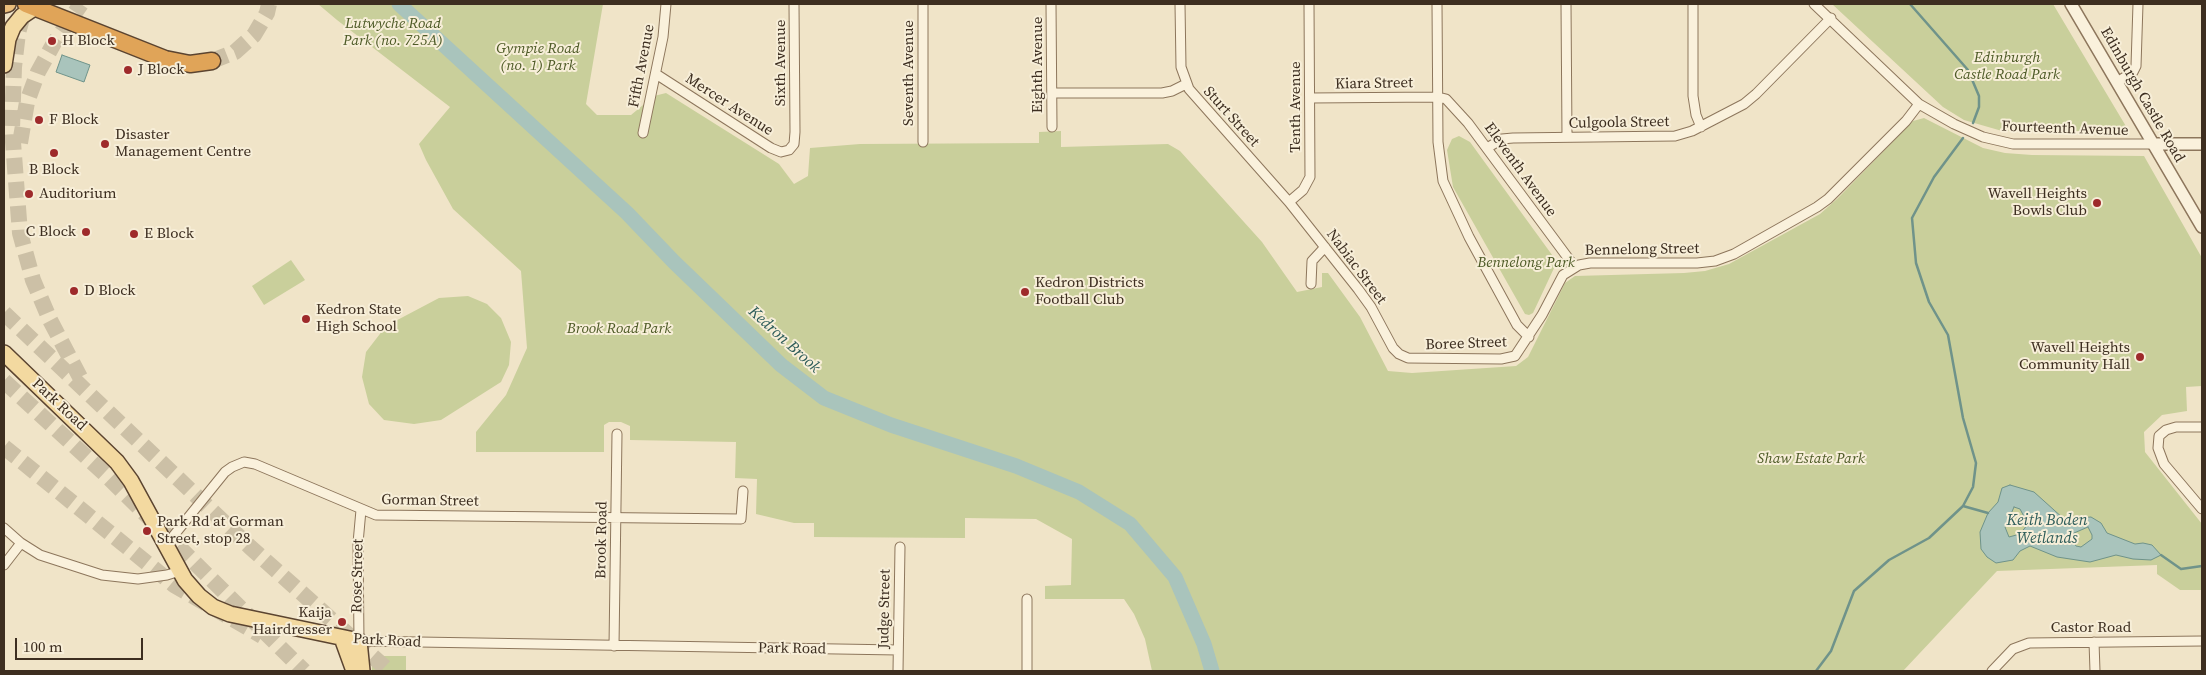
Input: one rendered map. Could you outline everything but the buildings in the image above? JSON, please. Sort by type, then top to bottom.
[{"type":"highway","points":[[33,5],[165,60],[190,64],[212,61]]},
{"type":"main road","points":[[4,65],[8,39],[13,27],[33,5]]},
{"type":"main road","name":"Park Road","points":[[4,353],[117,462],[131,481],[180,571],[196,593],[222,612],[359,641]]},
{"type":"main road","points":[[342,638],[354,671]]},
{"type":"main road","name":"Rose Street","points":[[359,641],[362,671]]},
{"type":"street","name":"Fifth Avenue","points":[[643,133],[665,26],[666,4]]},
{"type":"street","name":"Sixth Avenue","points":[[789,150],[794,144],[795,132],[794,4]]},
{"type":"street","name":"Seventh Avenue","points":[[923,4],[923,142]]},
{"type":"street","name":"Eighth Avenue","points":[[1051,4],[1052,127]]},
{"type":"street","points":[[1180,4],[1181,67],[1186,84]]},
{"type":"street","name":"Tenth Avenue","points":[[1288,202],[1303,190],[1310,177],[1309,4]]},
{"type":"street","points":[[1437,4],[1438,142],[1446,188],[1469,237],[1517,325],[1529,337]]},
{"type":"street","points":[[1566,4],[1566,137]]},
{"type":"street","points":[[1693,4],[1693,96],[1696,115],[1701,127]]},
{"type":"street","name":"Fourteenth Avenue","points":[[1814,4],[1919,104],[1983,137],[2001,142],[2032,144],[2154,144]]},
{"type":"street","name":"Edinburgh Castle Road","points":[[2072,4],[2202,227]]},
{"type":"street","points":[[2117,82],[2133,72],[2136,66],[2138,4]]},
{"type":"street","name":"Culgoola Street","points":[[1487,148],[1507,138],[1675,136],[1701,127],[1744,104],[1756,94],[1830,18]]},
{"type":"street","name":"Mercer Avenue","points":[[656,74],[771,148],[781,152],[789,150]]},
{"type":"street","name":"Sturt Street","points":[[1052,93],[1162,93],[1172,91],[1186,84],[1288,202]]},
{"type":"street","name":"Kiara Street","points":[[1310,98],[1438,97]]},
{"type":"street","name":"Eleventh Avenue","points":[[1438,97],[1446,99],[1457,109],[1574,266]]},
{"type":"street","name":"Bennelong Street","points":[[1529,337],[1563,275],[1574,266],[1590,263],[1697,263],[1716,260],[1734,254],[1828,199],[1906,121],[1919,104]]},
{"type":"street","points":[[2154,144],[2202,144]]},
{"type":"street","name":"Nabiac Street","points":[[1288,202],[1371,307],[1396,352]]},
{"type":"street","points":[[1311,284],[1313,258],[1325,247]]},
{"type":"street","name":"Boree Street","points":[[1396,352],[1414,358],[1510,358],[1517,354],[1529,337]]},
{"type":"street","points":[[2202,427],[2176,427],[2166,430],[2159,436],[2158,448],[2164,464],[2202,509]]},
{"type":"street","name":"Brook Road","points":[[614,646],[618,434]]},
{"type":"street","name":"Gorman Street","points":[[166,545],[225,472],[232,466],[244,462],[255,464],[376,515],[741,519],[743,490]]},
{"type":"street","name":"Rose Street","points":[[359,641],[358,543],[361,510]]},
{"type":"street","points":[[4,528],[21,543],[50,559],[110,577],[148,578],[180,571]]},
{"type":"street","points":[[4,565],[21,543]]},
{"type":"street","name":"Judge Street","points":[[898,671],[900,547]]},
{"type":"street","points":[[1027,599],[1027,671]]},
{"type":"street","name":"Park Road","points":[[359,641],[898,650]]},
{"type":"street","name":"Castor Road","points":[[1992,671],[2012,649],[2023,644],[2202,641]]},
{"type":"street","points":[[2094,642],[2095,671]]},
{"type":"green space","points":[[318,4],[603,4],[586,104],[597,115],[631,115],[654,96],[666,93],[779,164],[794,184],[808,176],[810,148],[860,144],[1039,143],[1039,132],[1061,131],[1061,147],[1168,144],[1180,151],[1262,242],[1297,292],[1322,287],[1322,273],[1328,273],[1360,317],[1388,371],[1412,373],[1516,366],[1528,357],[1565,283],[1575,276],[1684,273],[1705,271],[1729,264],[1820,214],[1913,121],[1924,118],[1983,148],[2005,153],[2144,156],[2202,258],[2202,386],[2186,387],[2187,411],[2162,415],[2144,432],[2145,452],[2202,524],[2202,590],[2180,590],[2157,574],[2157,565],[1997,571],[1903,671],[1152,671],[1145,639],[1134,614],[1124,599],[1045,599],[1045,586],[1071,585],[1072,539],[1036,519],[965,518],[965,538],[814,537],[814,523],[794,523],[756,514],[757,479],[735,478],[736,442],[630,440],[630,426],[621,422],[609,422],[604,425],[604,452],[476,452],[476,432],[506,395],[527,348],[521,271],[453,209],[419,144],[450,107]]},
{"type":"green space","name":"Edinburgh Castle Road Park","points":[[1832,4],[2053,4],[2127,128],[2126,131],[2002,131],[1964,120],[1943,107]]},
{"type":"green space","name":"Bennelong Park","points":[[1459,136],[1470,142],[1555,259],[1555,266],[1533,313],[1529,315],[1525,314],[1453,187],[1447,150],[1452,139]]},
{"type":"green space","points":[[291,260],[305,280],[264,305],[252,286]]},
{"type":"green space","points":[[468,296],[487,304],[501,318],[511,342],[509,365],[501,382],[441,420],[414,424],[384,420],[369,404],[362,377],[366,352],[386,326],[439,298]]},
{"type":"green space","points":[[376,656],[406,656],[406,671],[372,671],[372,662]]},
{"type":"water","points":[[62,55],[90,65],[84,82],[56,72]]},
{"type":"water","name":"Keith Boden Wetlands","points":[[2010,485],[2034,492],[2064,519],[2091,517],[2101,523],[2107,533],[2135,544],[2152,545],[2161,555],[2151,560],[2133,559],[2116,555],[2090,562],[2057,557],[2030,546],[2020,551],[2013,560],[1996,563],[1987,557],[1981,549],[1980,532],[1988,513],[1998,502],[2002,488]],"holes":[[[2014,507],[2020,509],[2028,524],[2020,534],[2009,537],[2005,527],[2013,523],[2013,516],[2011,514]],[[2088,527],[2092,539],[2081,547],[2076,546],[2072,540],[2074,533]]]},
{"type":"waterway","name":"Kedron Brook","points":[[399,4],[627,213],[674,262],[781,365],[824,398],[891,425],[1016,466],[1079,492],[1130,524],[1175,577],[1204,644],[1212,671]]},
{"type":"waterway","points":[[1910,4],[1968,70],[1979,96],[1979,107],[1973,123]]},
{"type":"waterway","points":[[1816,671],[1831,651],[1854,591],[1889,560],[1929,538],[1963,506],[1973,487],[1976,463],[1963,418],[1948,335],[1929,302],[1916,263],[1912,218],[1934,177],[1963,138]]},
{"type":"waterway","points":[[1963,506],[1988,513]]},
{"type":"waterway","points":[[2161,555],[2181,569],[2202,566]]},
{"type":"tunnel","points":[[20,143],[27,102],[38,72],[54,43],[81,4]]},
{"type":"tunnel","points":[[212,61],[235,52],[254,35],[267,13],[269,4]]},
{"type":"tunnel","points":[[23,15],[18,33],[14,67],[12,129],[20,233],[33,280],[50,320],[81,379]]},
{"type":"tunnel","points":[[4,313],[250,547],[389,671]]},
{"type":"tunnel","points":[[4,381],[106,475],[304,671]]},
{"type":"tunnel","points":[[4,447],[174,585],[262,636]]},
{"type":"place","name":"H Block","points":[[52,41]]},
{"type":"place","name":"J Block","points":[[128,70]]},
{"type":"place","name":"F Block","points":[[39,120]]},
{"type":"place","name":"Disaster Management Centre","points":[[105,144]]},
{"type":"place","name":"B Block","points":[[54,153]]},
{"type":"place","name":"Auditorium","points":[[29,194]]},
{"type":"place","name":"Wavell Heights Bowls Club","points":[[2097,203]]},
{"type":"place","name":"C Block","points":[[86,232]]},
{"type":"place","name":"E Block","points":[[134,234]]},
{"type":"place","name":"D Block","points":[[74,291]]},
{"type":"place","name":"Kedron Districts Football Club","points":[[1025,292]]},
{"type":"place","name":"Kedron State High School","points":[[306,319]]},
{"type":"place","name":"Wavell Heights Community Hall","points":[[2140,357]]},
{"type":"place","name":"Park Rd at Gorman Street, stop 28","points":[[147,531]]},
{"type":"place","name":"Kaija Hairdresser","points":[[342,622]]},
{"type":"park label","name":"Lutwyche Road Park (no. 725A)","points":[[393,32]]},
{"type":"park label","name":"Gympie Road (no. 1) Park","points":[[538,58]]},
{"type":"park label","name":"Brook Road Park","points":[[619,329]]},
{"type":"park label","name":"Shaw Estate Park","points":[[1811,459]]}]
